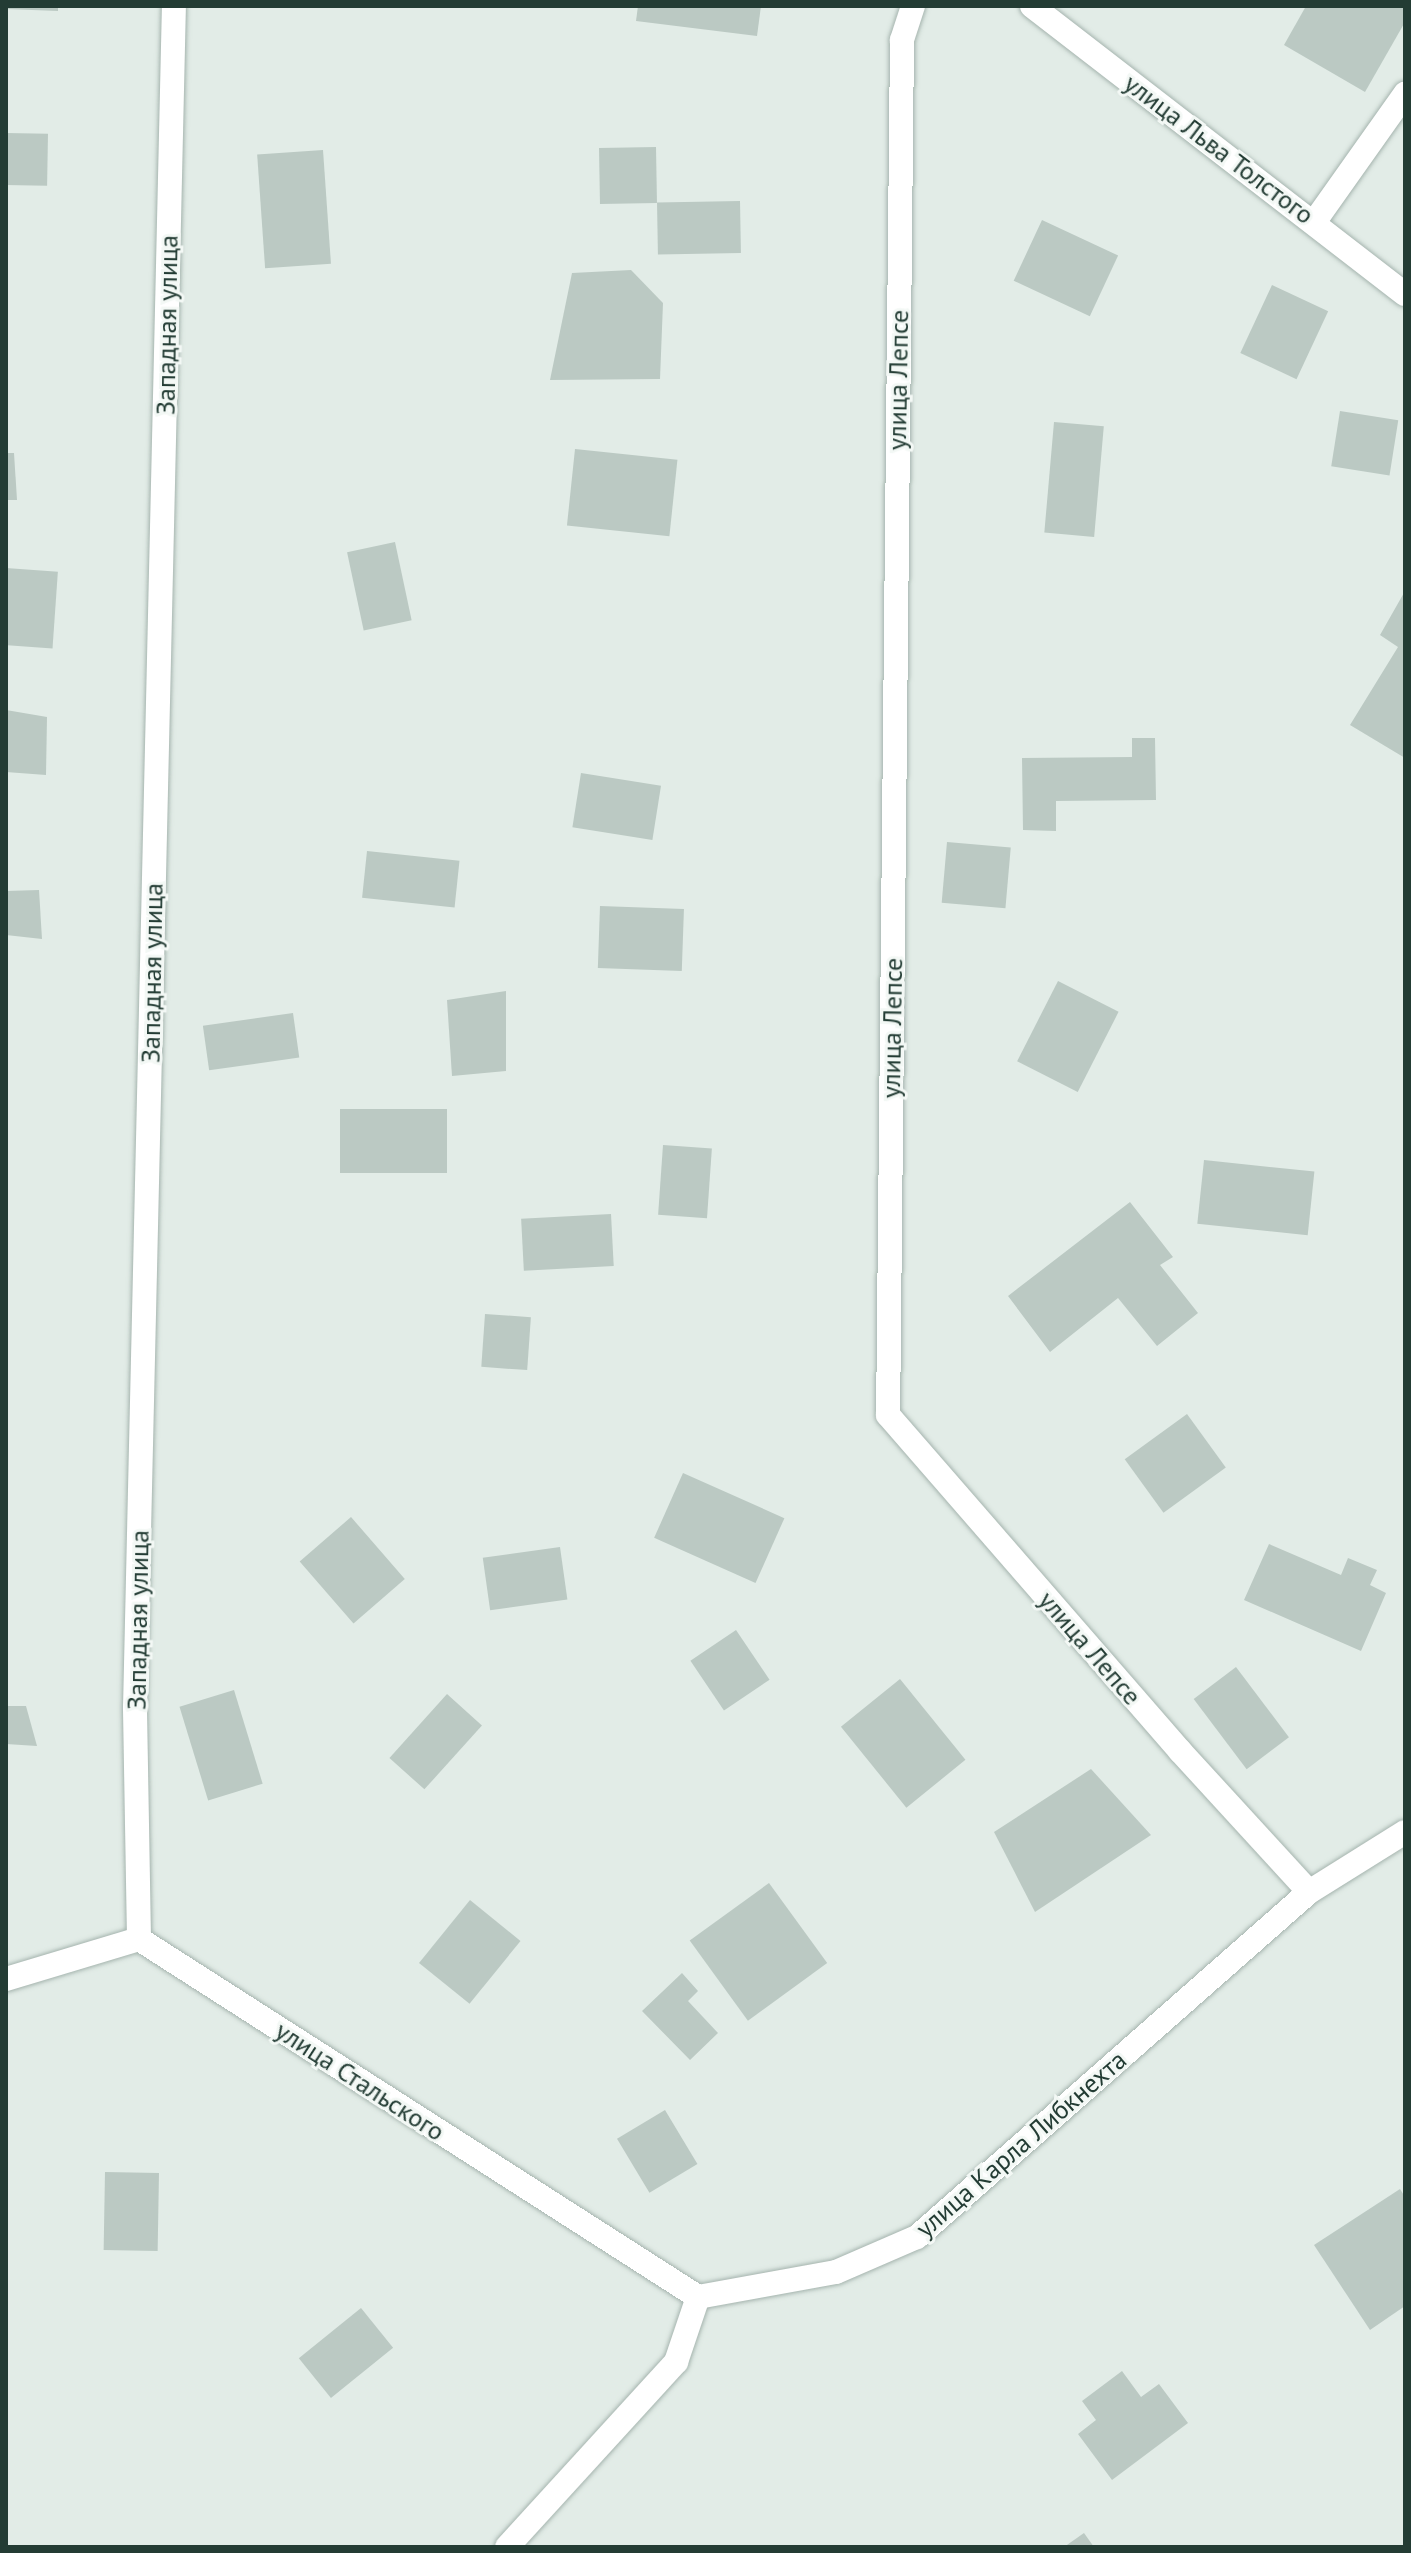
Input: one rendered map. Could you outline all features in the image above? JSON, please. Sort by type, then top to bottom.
[{"type":"street","name":"Западная улица","points":[[139,1939],[135,1708],[174,6]]},
{"type":"street","name":"улица Лепсе","points":[[913,6],[902,40],[888,1415],[1180,1751],[1309,1892]]},
{"type":"street","name":"улица Льва Толстого","points":[[1032,6],[1315,221],[1405,294]]},
{"type":"street","points":[[1315,221],[1405,94]]},
{"type":"street","name":"улица Карла Либкнехта","points":[[698,2297],[836,2272],[917,2237],[1309,1892],[1405,1832]]},
{"type":"street","points":[[6,1979],[139,1939]]},
{"type":"street","name":"улица Стальского","points":[[139,1939],[698,2297]]},
{"type":"street","points":[[507,2547],[676,2362],[698,2297]]},
{"type":"building","points":[[6,6],[58,6],[58,11],[6,9]]},
{"type":"building","points":[[638,6],[761,6],[757,36],[636,21]]},
{"type":"building","points":[[1306,6],[1405,6],[1405,22],[1365,92],[1284,45]]},
{"type":"building","points":[[6,133],[48,134],[47,186],[6,185]]},
{"type":"building","points":[[656,147],[657,203],[600,204],[599,148]]},
{"type":"building","points":[[323,150],[331,264],[265,268],[257,155]]},
{"type":"building","points":[[740,201],[741,253],[658,254],[657,202]]},
{"type":"building","points":[[1042,220],[1118,255],[1090,316],[1014,281]]},
{"type":"building","points":[[631,270],[663,303],[660,379],[550,380],[572,273]]},
{"type":"building","points":[[1272,285],[1328,311],[1296,379],[1240,353]]},
{"type":"building","points":[[1340,411],[1398,420],[1390,476],[1331,466]]},
{"type":"building","points":[[1054,422],[1104,426],[1094,537],[1044,533]]},
{"type":"building","points":[[575,449],[677,460],[669,536],[567,526]]},
{"type":"building","points":[[6,453],[14,453],[17,500],[6,500]]},
{"type":"building","points":[[395,542],[412,620],[364,630],[347,552]]},
{"type":"building","points":[[6,568],[58,572],[53,648],[6,645]]},
{"type":"building","points":[[1405,591],[1405,758],[1350,725],[1398,647],[1380,635]]},
{"type":"building","points":[[6,710],[47,717],[46,775],[6,772]]},
{"type":"building","points":[[1132,738],[1155,738],[1156,800],[1056,801],[1056,831],[1023,830],[1022,758],[1132,757]]},
{"type":"building","points":[[581,773],[661,786],[652,840],[572,827]]},
{"type":"building","points":[[947,842],[1011,848],[1005,908],[942,903]]},
{"type":"building","points":[[367,851],[459,861],[455,907],[362,898]]},
{"type":"building","points":[[39,890],[42,939],[6,935],[6,891]]},
{"type":"building","points":[[600,906],[684,909],[682,971],[598,968]]},
{"type":"building","points":[[1058,981],[1119,1012],[1078,1092],[1017,1061]]},
{"type":"building","points":[[506,991],[506,1071],[452,1076],[447,1000]]},
{"type":"building","points":[[293,1013],[299,1058],[209,1070],[203,1026]]},
{"type":"building","points":[[340,1109],[447,1109],[447,1173],[340,1173]]},
{"type":"building","points":[[663,1145],[712,1148],[707,1218],[658,1215]]},
{"type":"building","points":[[1204,1160],[1314,1172],[1308,1235],[1197,1224]]},
{"type":"building","points":[[1130,1202],[1173,1257],[1160,1265],[1198,1313],[1157,1346],[1118,1298],[1050,1352],[1008,1296]]},
{"type":"building","points":[[611,1214],[614,1266],[524,1271],[521,1219]]},
{"type":"building","points":[[485,1314],[531,1317],[527,1370],[481,1367]]},
{"type":"building","points":[[1187,1414],[1226,1467],[1163,1513],[1125,1459]]},
{"type":"building","points":[[683,1473],[784,1518],[756,1583],[654,1538]]},
{"type":"building","points":[[351,1517],[405,1579],[353,1623],[300,1562]]},
{"type":"building","points":[[1269,1544],[1341,1575],[1348,1558],[1377,1570],[1370,1585],[1386,1593],[1361,1651],[1244,1600]]},
{"type":"building","points":[[560,1547],[567,1599],[490,1610],[483,1558]]},
{"type":"building","points":[[736,1630],[770,1680],[724,1710],[690,1661]]},
{"type":"building","points":[[1236,1667],[1289,1737],[1247,1769],[1194,1699]]},
{"type":"building","points":[[900,1679],[965,1760],[906,1808],[841,1727]]},
{"type":"building","points":[[234,1690],[263,1784],[208,1800],[179,1707]]},
{"type":"building","points":[[447,1694],[482,1725],[424,1789],[389,1758]]},
{"type":"building","points":[[6,1706],[26,1706],[37,1746],[6,1744]]},
{"type":"building","points":[[1091,1769],[1151,1835],[1035,1912],[994,1832]]},
{"type":"building","points":[[769,1883],[827,1963],[748,2021],[690,1941]]},
{"type":"building","points":[[470,1900],[521,1941],[470,2004],[419,1963]]},
{"type":"building","points":[[682,1973],[698,1991],[688,2001],[718,2033],[690,2060],[642,2011]]},
{"type":"building","points":[[665,2110],[697,2164],[649,2193],[617,2139]]},
{"type":"building","points":[[105,2172],[159,2173],[158,2251],[104,2250]]},
{"type":"building","points":[[1400,2189],[1405,2197],[1405,2306],[1370,2330],[1314,2245]]},
{"type":"building","points":[[361,2308],[393,2348],[331,2398],[299,2358]]},
{"type":"building","points":[[1122,2371],[1141,2397],[1159,2384],[1188,2423],[1112,2480],[1078,2434],[1096,2420],[1082,2401]]},
{"type":"building","points":[[1084,2533],[1094,2547],[1064,2547]]}]
